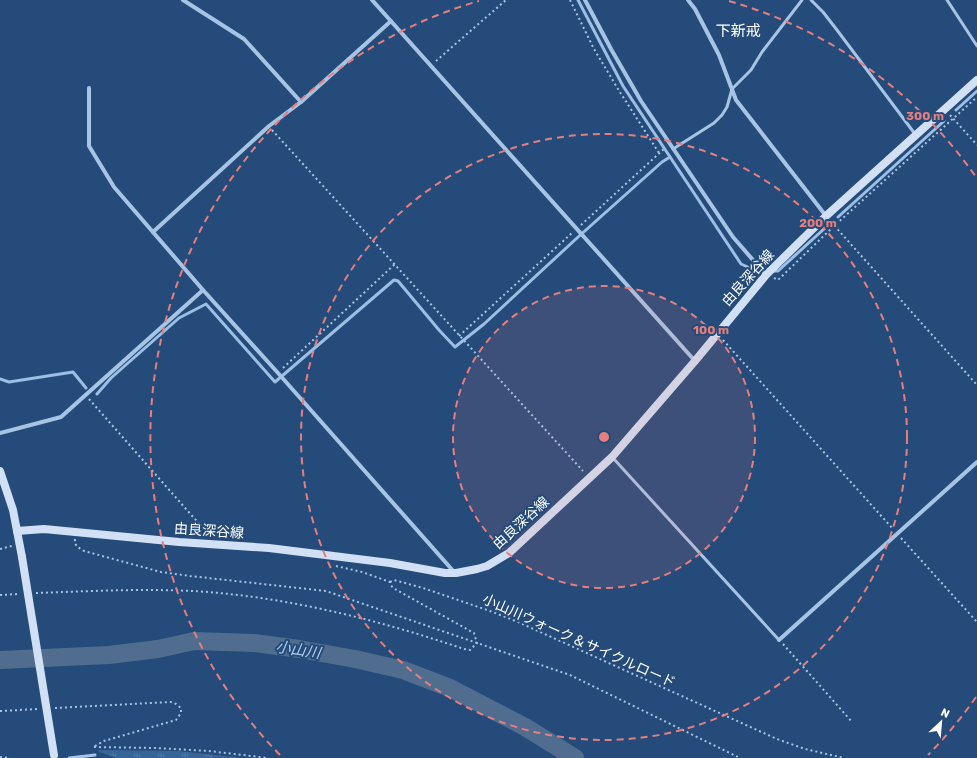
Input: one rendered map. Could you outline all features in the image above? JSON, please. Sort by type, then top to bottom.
[{"type":"main road","name":"由良深谷線","points":[[17,531],[44,529],[307,552],[390,563],[444,573],[456,573],[487,566],[509,553],[612,457],[695,361],[766,275],[826,216],[977,80]]},
{"type":"main road","points":[[0,471],[8,494],[17,531],[55,757]]},
{"type":"street","points":[[183,0],[244,39],[300,102]]},
{"type":"street","points":[[372,0],[695,361]]},
{"type":"street","points":[[585,0],[641,101],[733,237],[766,275]]},
{"type":"street","points":[[688,0],[695,9],[719,54],[736,100],[826,216]]},
{"type":"street","points":[[153,232],[269,126],[300,102],[391,21]]},
{"type":"street","points":[[89,88],[89,146],[114,186],[203,290],[278,372],[456,573]]},
{"type":"street","points":[[0,433],[61,417],[203,290]]},
{"type":"street","points":[[779,640],[977,462]]},
{"type":"lane","points":[[673,149],[714,123],[722,115],[727,107],[732,89],[751,70],[762,52],[802,0]]},
{"type":"lane","points":[[811,0],[837,30],[916,135]]},
{"type":"lane","points":[[947,0],[977,46]]},
{"type":"lane","points":[[612,457],[779,640]]},
{"type":"lane","points":[[69,758],[95,755]]},
{"type":"path","points":[[430,66],[506,0]]},
{"type":"path","points":[[570,0],[594,49],[659,153]]},
{"type":"path","points":[[766,275],[778,280],[834,226],[977,97]]},
{"type":"path","points":[[945,110],[977,145]]},
{"type":"path","points":[[269,126],[589,478]]},
{"type":"path","points":[[459,336],[670,144]]},
{"type":"path","points":[[826,216],[977,384]]},
{"type":"path","points":[[278,372],[395,264]]},
{"type":"path","points":[[717,333],[977,622]]},
{"type":"path","points":[[85,396],[201,526],[243,537]]},
{"type":"path","points":[[76,532],[75,542],[77,547],[84,551],[161,572],[326,591],[570,675],[740,758]]},
{"type":"path","points":[[0,549],[12,546]]},
{"type":"path","points":[[334,566],[362,572],[390,582],[393,588],[474,634],[477,643]]},
{"type":"path","name":"小山川ウォーク＆サイクルロード","points":[[390,582],[394,580],[423,588],[490,611],[777,739],[805,749],[844,758]]},
{"type":"path","points":[[31,593],[117,590],[208,592],[263,599],[355,616],[430,638],[464,650],[470,650],[477,643]]},
{"type":"path","points":[[0,595],[23,594]]},
{"type":"path","points":[[779,640],[852,722]]},
{"type":"path","points":[[54,708],[170,702],[181,708],[181,713],[176,720],[104,741],[93,747],[209,751],[268,758]]},
{"type":"path","points":[[0,711],[39,709]]},
{"type":"path","points":[[0,757],[10,758]]},
{"type":"green space","points":[[98,750],[178,751],[243,758],[117,758],[99,752]]},
{"type":"waterway","points":[[578,0],[623,86],[741,264],[750,268]]},
{"type":"waterway","points":[[956,110],[977,91]]},
{"type":"waterway","points":[[838,217],[944,121]]},
{"type":"waterway","points":[[97,394],[111,378],[179,318],[206,304],[275,382],[394,280],[398,281],[455,347],[484,324],[577,238],[662,162],[670,157]]},
{"type":"waterway","points":[[773,271],[778,271],[825,228]]},
{"type":"waterway","points":[[0,379],[9,382],[73,372],[86,388]]},
{"type":"waterway","name":"小山川","points":[[0,660],[109,655],[158,649],[194,641],[254,643],[299,649],[355,659],[403,670],[450,688],[525,727],[575,758]]},
{"type":"district","name":"下新戒","points":[[738,31]]}]
